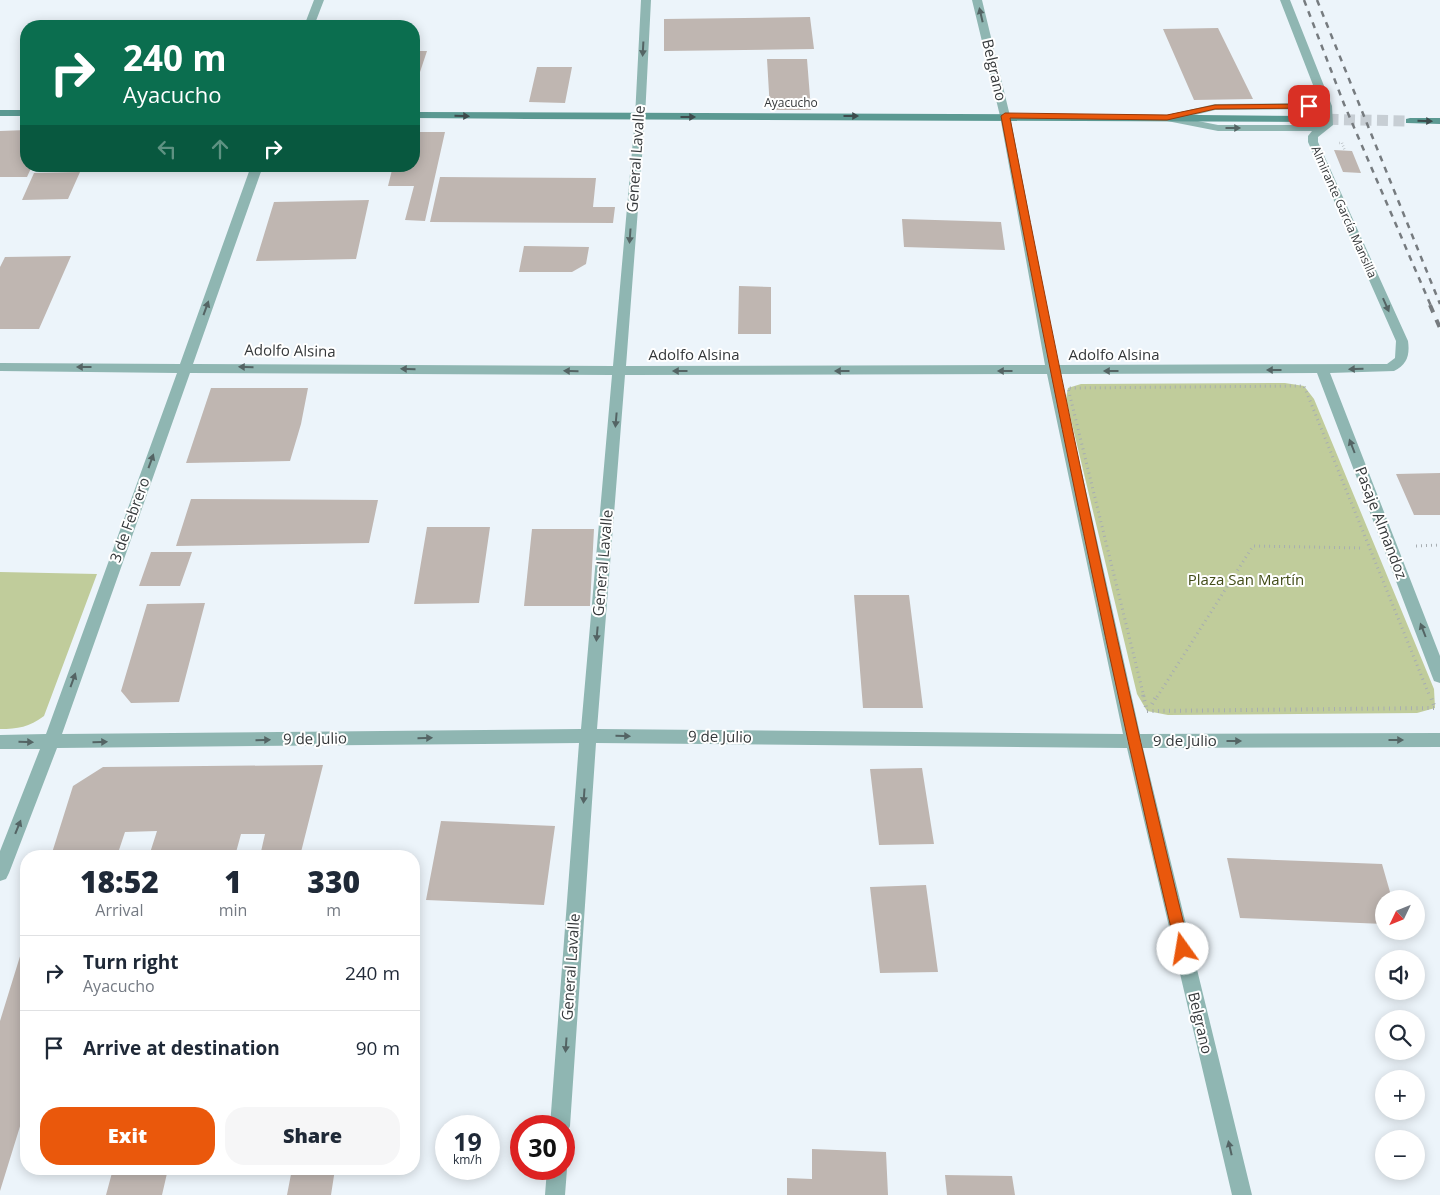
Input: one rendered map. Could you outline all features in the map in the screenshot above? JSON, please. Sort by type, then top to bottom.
[{"type":"street","points":[[311,20],[319,0]]},
{"type":"street","name":"General Lavalle","points":[[561,1115],[588,736],[640,117],[646,0]]},
{"type":"street","name":"Belgrano","points":[[977,0],[1005,116],[1053,371],[1132,741],[1242,1195]]},
{"type":"street","points":[[1285,0],[1327,106]]},
{"type":"street","name":"Ayacucho","points":[[1167,118],[1215,107],[1327,106]]},
{"type":"street","name":"Almirante García Mansilla","points":[[1327,106],[1330,121],[1313,136],[1312,142],[1402,341],[1404,354],[1399,363],[1389,368]]},
{"type":"street","points":[[0,113],[20,113]]},
{"type":"street","name":"Ayacucho","points":[[420,115],[1167,118],[1218,128],[1323,128]]},
{"type":"street","points":[[1167,118],[1311,119]]},
{"type":"street","points":[[1410,121],[1440,121]]},
{"type":"street","name":"3 de Febrero","points":[[0,872],[51,742],[255,172]]},
{"type":"street","name":"Adolfo Alsina","points":[[0,367],[620,371],[1322,370],[1389,368]]},
{"type":"street","name":"Pasaje Almandoz","points":[[1322,370],[1440,676]]},
{"type":"street","name":"9 de Julio","points":[[0,742],[588,736],[1132,741],[1440,740]]},
{"type":"street","points":[[555,1195],[556,1180]]},
{"type":"path","points":[[1342,143],[1345,151]]},
{"type":"path","points":[[1304,386],[1435,708],[1147,711],[1068,388],[1304,386]]},
{"type":"path","points":[[1147,711],[1253,546],[1370,548]]},
{"type":"green space","name":"Plaza San Martín","points":[[1285,383],[1304,386],[1314,399],[1434,689],[1435,708],[1417,713],[1168,715],[1147,711],[1137,694],[1066,399],[1068,388],[1081,384]]},
{"type":"green space","points":[[0,572],[97,574],[44,716],[28,725],[6,729],[0,729]]},
{"type":"building","points":[[810,17],[814,49],[664,51],[664,19]]},
{"type":"building","points":[[1218,28],[1253,99],[1194,100],[1163,29]]},
{"type":"building","points":[[420,51],[427,51],[420,72]]},
{"type":"building","points":[[767,59],[807,59],[811,110],[770,110]]},
{"type":"building","points":[[537,67],[572,67],[565,103],[529,102]]},
{"type":"building","points":[[20,130],[20,172],[29,172],[27,177],[0,177],[0,131]]},
{"type":"building","points":[[420,132],[445,132],[425,221],[405,220],[414,186],[388,186],[392,172],[420,172]]},
{"type":"building","points":[[1334,150],[1352,151],[1361,173],[1343,172]]},
{"type":"building","points":[[80,172],[68,199],[22,200],[34,173]]},
{"type":"building","points":[[440,177],[596,178],[593,207],[615,207],[613,223],[430,222]]},
{"type":"building","points":[[369,200],[356,259],[256,261],[274,202]]},
{"type":"building","points":[[902,219],[1001,222],[1005,250],[904,247]]},
{"type":"building","points":[[524,246],[589,247],[586,264],[572,272],[519,272]]},
{"type":"building","points":[[71,256],[39,329],[0,329],[0,267],[5,257]]},
{"type":"building","points":[[739,286],[771,287],[771,334],[738,334]]},
{"type":"building","points":[[211,388],[308,388],[301,424],[290,461],[186,463]]},
{"type":"building","points":[[1440,473],[1440,515],[1414,515],[1396,474]]},
{"type":"building","points":[[191,499],[378,500],[369,543],[176,546]]},
{"type":"building","points":[[427,527],[490,527],[479,603],[414,604]]},
{"type":"building","points":[[532,529],[594,529],[590,606],[524,606]]},
{"type":"building","points":[[151,552],[192,552],[180,586],[139,586]]},
{"type":"building","points":[[854,595],[909,595],[923,708],[863,708]]},
{"type":"building","points":[[205,603],[179,702],[131,703],[121,691],[147,604]]},
{"type":"building","points":[[323,765],[302,850],[261,850],[265,834],[241,834],[237,850],[151,850],[157,831],[125,832],[119,850],[53,850],[73,786],[103,767]]},
{"type":"building","points":[[922,768],[934,844],[879,845],[870,769]]},
{"type":"building","points":[[441,821],[555,826],[544,905],[426,900]]},
{"type":"building","points":[[1227,858],[1382,864],[1389,890],[1375,890],[1375,924],[1240,918]]},
{"type":"building","points":[[926,885],[938,972],[880,973],[870,887]]},
{"type":"building","points":[[20,956],[20,1126],[0,1191],[0,1021]]},
{"type":"building","points":[[812,1149],[886,1152],[888,1195],[787,1195],[787,1178],[812,1179]]},
{"type":"building","points":[[111,1175],[167,1175],[162,1195],[106,1195]]},
{"type":"building","points":[[291,1175],[334,1175],[331,1195],[287,1195]]},
{"type":"building","points":[[945,1175],[1012,1176],[1015,1195],[947,1195]]},
{"type":"tunnel","points":[[1311,119],[1410,121]]},
{"type":"railway","points":[[1304,0],[1344,104],[1431,306]]},
{"type":"railway","points":[[1317,0],[1440,304]]},
{"type":"railway","points":[[1430,305],[1440,328]]},
{"type":"route","points":[[1183,949],[1132,741],[1053,371],[1005,116],[1167,118],[1199,109],[1215,107],[1309,106]]}]
